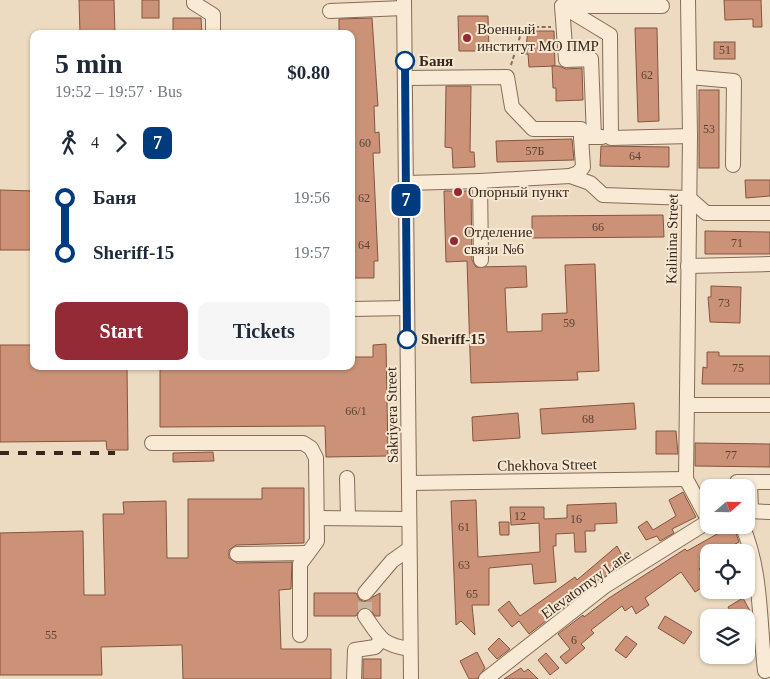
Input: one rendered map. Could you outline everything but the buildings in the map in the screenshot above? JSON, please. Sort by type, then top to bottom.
[{"type":"street","points":[[194,0],[194,3],[213,14],[213,30]]},
{"type":"street","name":"Kalinina Street","points":[[686,479],[690,136],[688,0]]},
{"type":"street","points":[[562,3],[662,6]]},
{"type":"street","points":[[406,183],[570,176],[578,173],[583,166],[588,137],[591,59],[566,60],[562,3]]},
{"type":"street","points":[[562,3],[610,35],[611,138]]},
{"type":"street","points":[[330,11],[404,4]]},
{"type":"street","name":"Sakriyera Street","points":[[404,4],[410,679]]},
{"type":"street","points":[[405,78],[507,76],[512,107],[533,129],[581,129],[588,137],[690,136]]},
{"type":"street","points":[[689,76],[734,81],[733,165]]},
{"type":"street","points":[[570,176],[590,183],[603,195],[689,198],[706,213],[770,213]]},
{"type":"street","points":[[480,181],[481,260]]},
{"type":"street","points":[[688,266],[770,264]]},
{"type":"street","points":[[355,308],[407,308]]},
{"type":"street","points":[[688,405],[770,405]]},
{"type":"street","points":[[152,443],[303,443],[311,448],[316,458],[317,541],[300,564],[300,635]]},
{"type":"street","points":[[347,478],[348,518]]},
{"type":"street","points":[[686,479],[700,505]]},
{"type":"street","name":"Chekhova Street","points":[[409,483],[686,479]]},
{"type":"street","points":[[755,482],[770,482]]},
{"type":"street","points":[[755,511],[770,512]]},
{"type":"street","points":[[317,518],[409,519]]},
{"type":"street","name":"Elevatornyy Lane","points":[[486,679],[604,586],[700,527]]},
{"type":"street","points":[[745,534],[754,557],[758,576],[765,671],[770,669]]},
{"type":"street","points":[[365,593],[391,562],[409,549]]},
{"type":"street","points":[[237,554],[308,553]]},
{"type":"street","points":[[365,616],[381,640],[392,646],[410,649]]},
{"type":"street","points":[[354,679],[355,650],[375,647],[381,640]]},
{"type":"path","points":[[507,76],[523,28],[564,26]]},
{"type":"tunnel","points":[[365,593],[365,616]]},
{"type":"railway","points":[[0,453],[115,453]]},
{"type":"bus line","name":"7","points":[[405,61],[407,339]]},
{"type":"place","name":"Военный институт МО ПМР","points":[[467,38]]},
{"type":"place","name":"Баня","points":[[405,61]]},
{"type":"place","name":"Опорный пункт","points":[[458,192]]},
{"type":"place","name":"Отделение связи №6","points":[[454,241]]},
{"type":"place","name":"Sheriff-15","points":[[407,339]]}]
